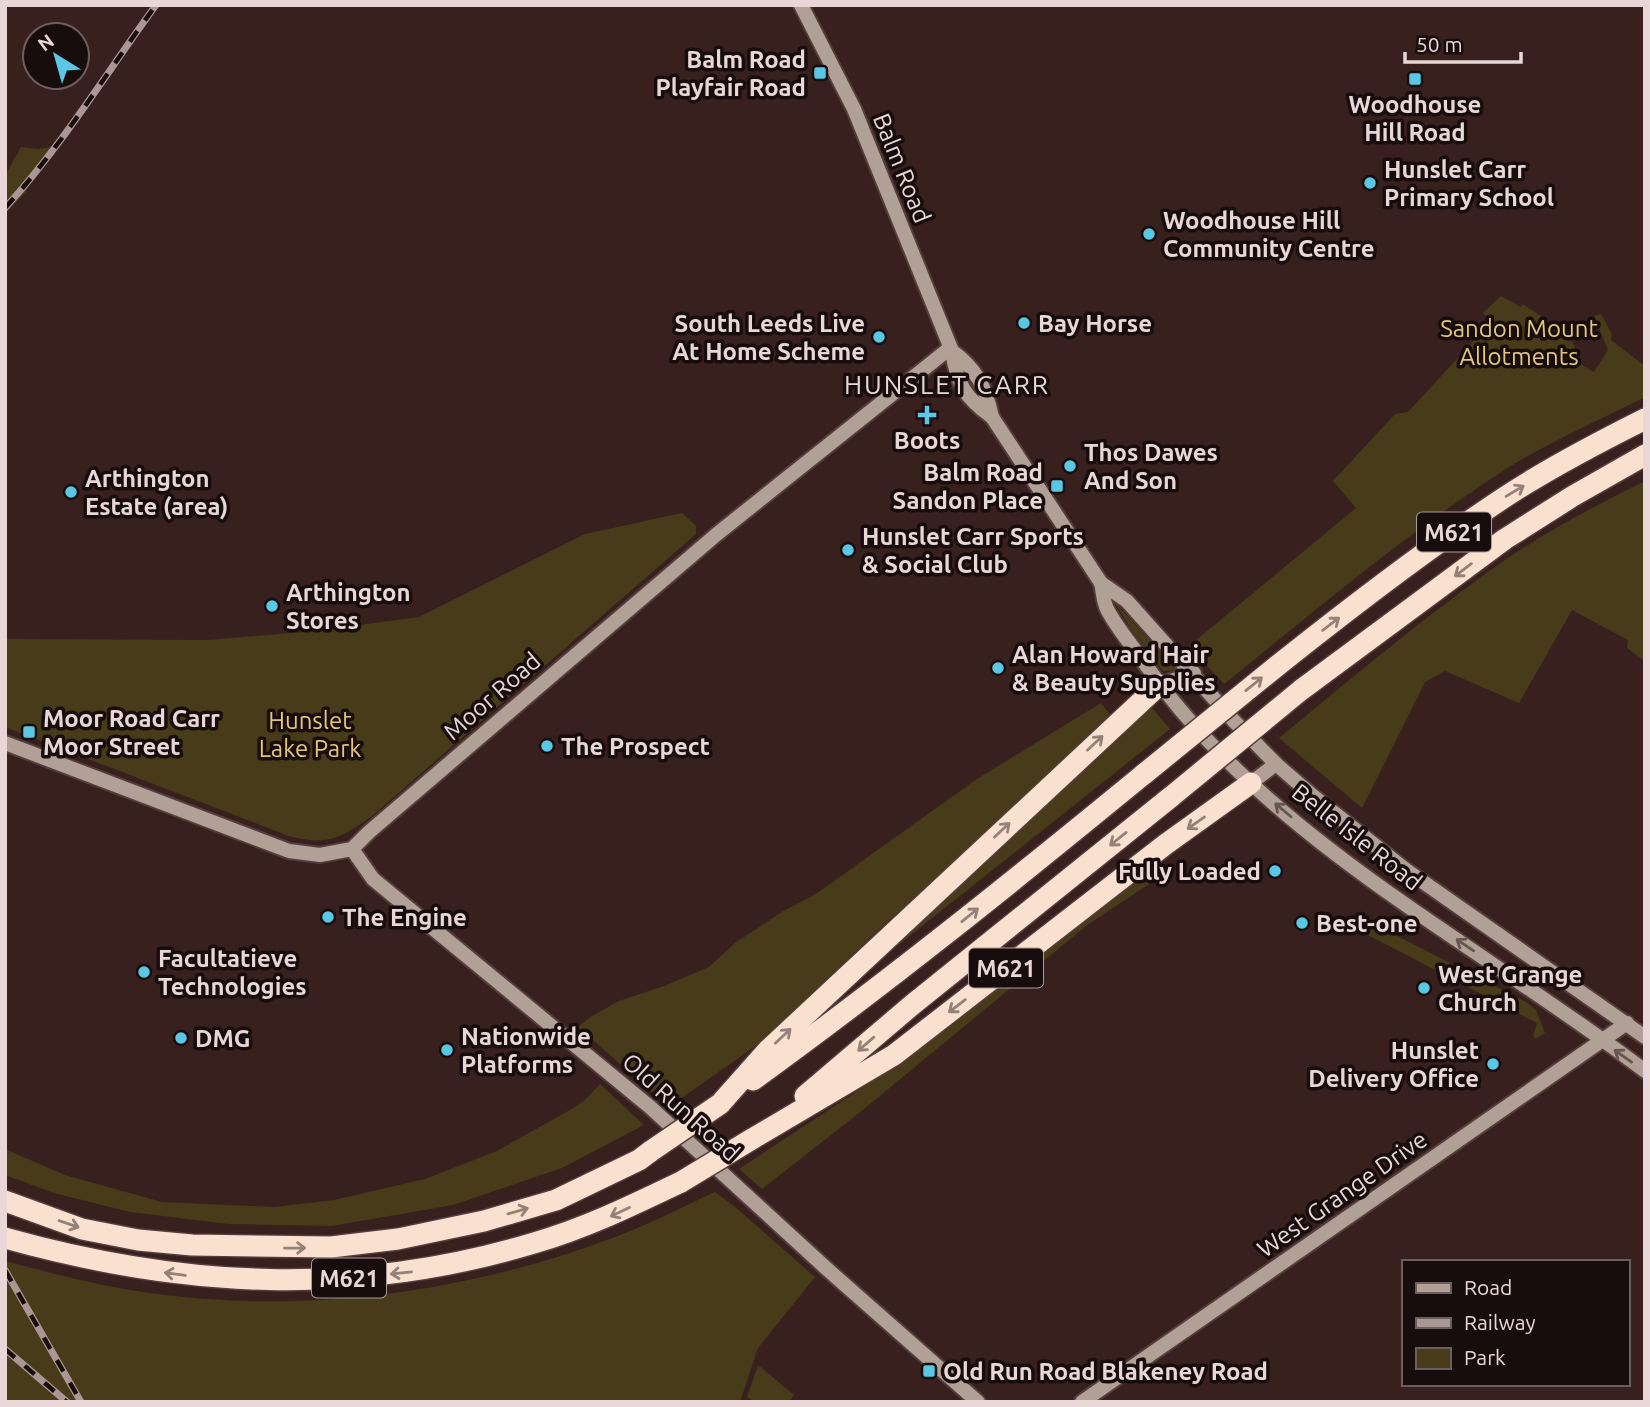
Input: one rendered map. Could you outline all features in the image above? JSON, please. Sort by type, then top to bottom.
[{"type":"highway","name":"M621","points":[[5,1201],[82,1229],[138,1240],[205,1246],[331,1247],[398,1239],[484,1221],[556,1200],[639,1160],[831,1024],[1277,666],[1439,543],[1506,496],[1645,419]]},
{"type":"highway","name":"M621","points":[[752,1139],[912,1004],[1301,690],[1505,538],[1645,455]]},
{"type":"highway","name":"M621","points":[[720,1104],[768,1050],[1159,685]]},
{"type":"highway","name":"M621","points":[[5,1238],[69,1256],[139,1269],[210,1278],[290,1280],[359,1277],[422,1270],[534,1243],[612,1216],[681,1182],[894,1055],[1166,844],[1251,783]]},
{"type":"street","name":"Balm Road","points":[[801,5],[854,109],[951,349]]},
{"type":"street","name":"Belle Isle Road","points":[[951,349],[955,375],[973,404],[992,417],[1101,583],[1106,608],[1159,685],[1206,739],[1251,783],[1345,861],[1645,1071]]},
{"type":"street","name":"Moor Road","points":[[352,849],[717,534],[951,349]]},
{"type":"street","name":"Belle Isle Road","points":[[1101,583],[1127,601],[1276,764],[1406,870],[1645,1037]]},
{"type":"street","points":[[1159,685],[1194,673]]},
{"type":"street","points":[[5,743],[289,851],[320,855],[352,849]]},
{"type":"street","points":[[1251,783],[1276,764]]},
{"type":"street","name":"Old Run Road","points":[[352,849],[373,879],[650,1107],[978,1402]]},
{"type":"street","name":"West Grange Drive","points":[[1082,1402],[1627,1023]]},
{"type":"green space","points":[[21,147],[54,147],[24,194],[5,214],[5,176]]},
{"type":"green space","name":"Sandon Mount Allotments","points":[[1501,296],[1521,307],[1523,304],[1570,336],[1582,365],[1594,372],[1608,350],[1594,316],[1601,314],[1612,334],[1611,340],[1645,366],[1645,397],[1538,451],[1467,495],[1361,574],[1224,684],[1189,646],[1356,508],[1333,481],[1395,414],[1408,412],[1491,322],[1483,313]]},
{"type":"green space","points":[[1645,481],[1645,661],[1627,648],[1628,640],[1572,610],[1519,703],[1445,671],[1425,682],[1362,808],[1279,738],[1408,632],[1507,559],[1565,523]]},
{"type":"green space","name":"Hunslet Lake Park","points":[[682,513],[696,526],[696,534],[371,817],[350,831],[332,838],[314,840],[289,836],[5,727],[5,639],[208,640],[315,631],[419,617],[585,534]]},
{"type":"green space","points":[[1115,603],[1178,670],[1163,671]]},
{"type":"green space","points":[[1101,703],[1112,717],[754,1047],[669,1107],[578,1027],[619,1001],[709,967],[735,943],[785,910],[816,894],[977,779]]},
{"type":"green space","points":[[1146,707],[1153,709],[1170,729],[863,973]]},
{"type":"green space","points":[[1151,870],[1158,878],[1086,926],[864,1109],[762,1189],[739,1169],[868,1084]]},
{"type":"green space","points":[[1374,924],[1528,1003],[1536,1010],[1545,1033],[1535,1039],[1533,1036],[1537,1023],[1368,935]]},
{"type":"green space","points":[[600,1084],[644,1125],[562,1168],[453,1205],[332,1226],[228,1224],[130,1212],[54,1193],[5,1175],[5,1149],[65,1175],[162,1202],[275,1207],[334,1200],[425,1179],[497,1151],[584,1101]]},
{"type":"green space","points":[[715,1192],[815,1277],[758,1348],[740,1402],[5,1402],[5,1261],[105,1285],[166,1295],[224,1300],[342,1298],[401,1292],[516,1269],[628,1232]]},
{"type":"green space","points":[[758,1365],[794,1395],[789,1402],[754,1402],[747,1397]]},
{"type":"railway","points":[[5,208],[64,135],[156,5]]},
{"type":"railway","points":[[5,1270],[81,1402]]},
{"type":"railway","points":[[5,1349],[67,1402]]},
{"type":"place","name":"Balm Road Playfair Road","points":[[820,73]]},
{"type":"place","name":"Woodhouse Hill Road","points":[[1415,79]]},
{"type":"place","name":"Hunslet Carr Primary School","points":[[1370,183]]},
{"type":"place","name":"Woodhouse Hill Community Centre","points":[[1149,234]]},
{"type":"place","name":"Bay Horse","points":[[1024,323]]},
{"type":"place","name":"South Leeds Live At Home Scheme","points":[[879,337]]},
{"type":"place","name":"Boots","points":[[927,415]]},
{"type":"place","name":"Thos Dawes And Son","points":[[1070,466]]},
{"type":"place","name":"Balm Road Sandon Place","points":[[1057,486]]},
{"type":"place","name":"Arthington Estate (area)","points":[[71,492]]},
{"type":"place","name":"Hunslet Carr Sports & Social Club","points":[[848,550]]},
{"type":"place","name":"Arthington Stores","points":[[272,606]]},
{"type":"place","name":"Alan Howard Hair & Beauty Supplies","points":[[998,668]]},
{"type":"place","name":"Moor Road Carr Moor Street","points":[[29,732]]},
{"type":"place","name":"The Prospect","points":[[547,746]]},
{"type":"place","name":"Fully Loaded","points":[[1275,871]]},
{"type":"place","name":"The Engine","points":[[328,917]]},
{"type":"place","name":"Best-one","points":[[1302,923]]},
{"type":"place","name":"Facultatieve Technologies","points":[[144,972]]},
{"type":"place","name":"West Grange Church","points":[[1424,988]]},
{"type":"place","name":"DMG","points":[[181,1038]]},
{"type":"place","name":"Nationwide Platforms","points":[[447,1050]]},
{"type":"place","name":"Hunslet Delivery Office","points":[[1493,1064]]},
{"type":"place","name":"Old Run Road Blakeney Road","points":[[929,1371]]},
{"type":"district","name":"HUNSLET CARR","points":[[947,384]]}]
